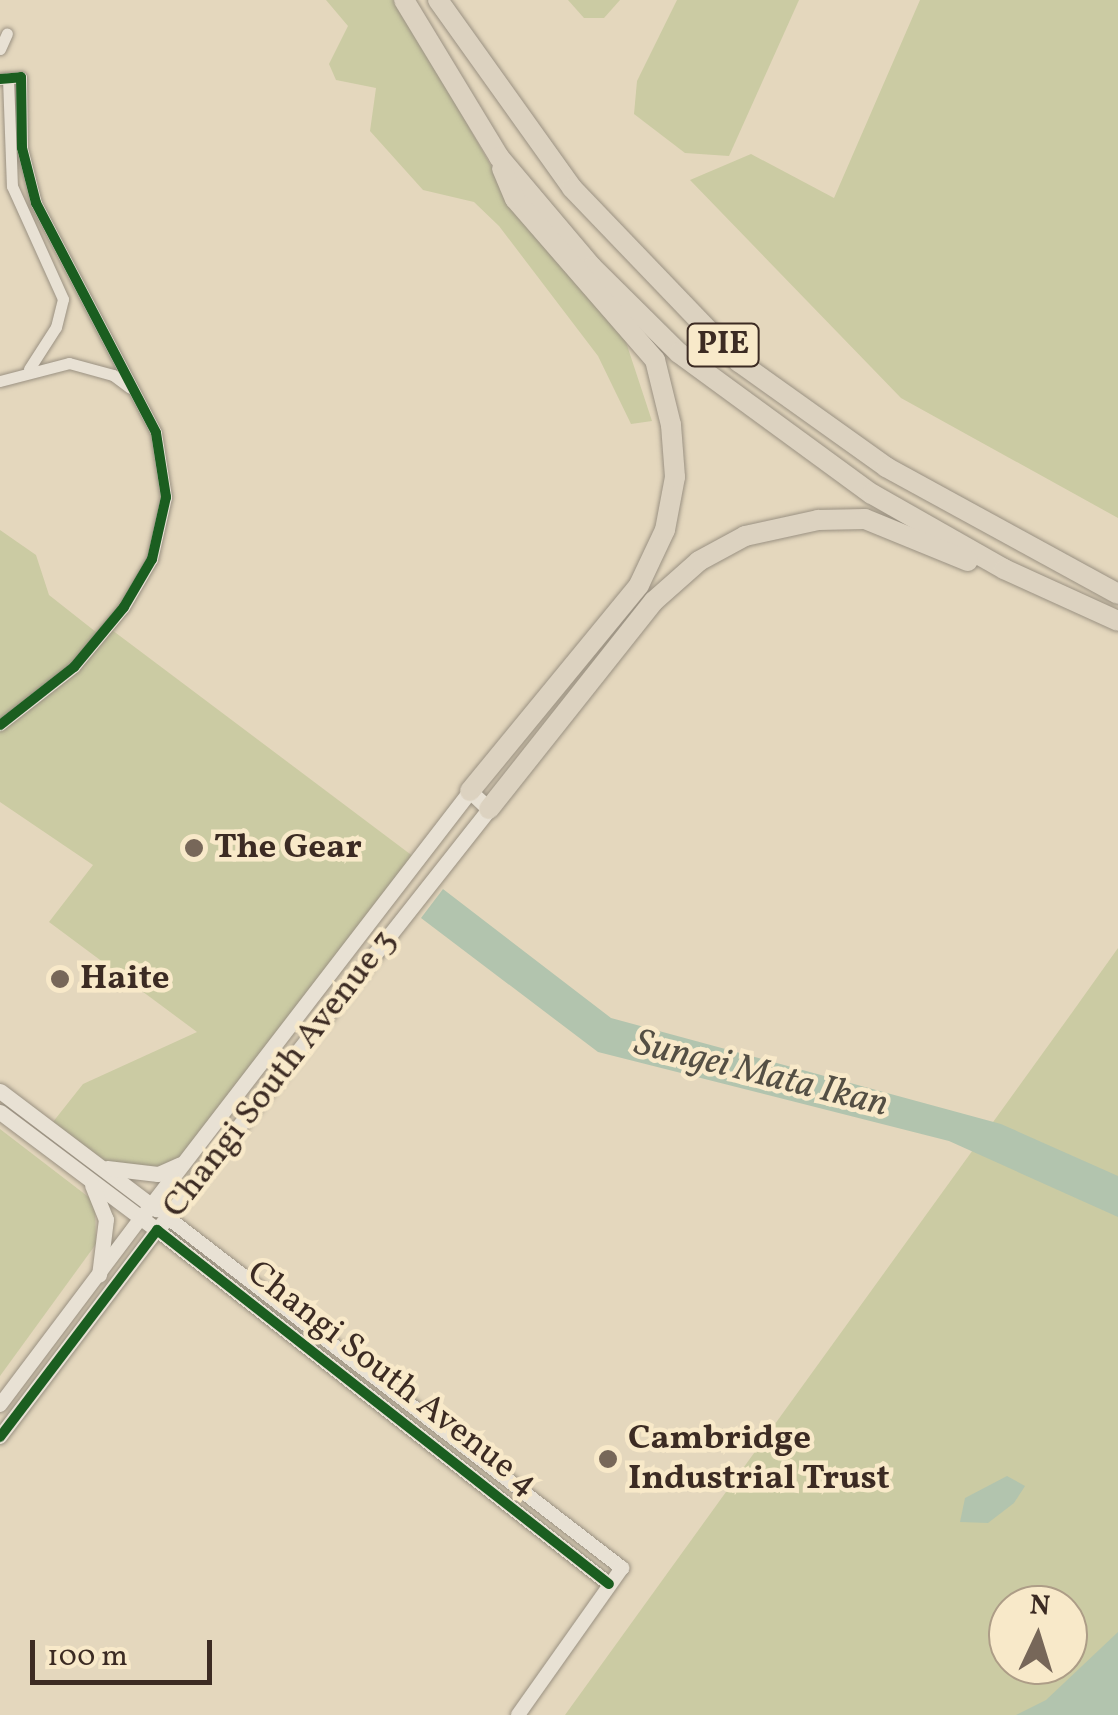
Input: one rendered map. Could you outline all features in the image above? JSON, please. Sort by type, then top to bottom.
[{"type":"highway","name":"PIE","points":[[404,0],[499,157],[592,267],[679,353],[872,494],[1004,569],[1118,621]]},
{"type":"highway","name":"PIE","points":[[438,0],[513,114],[626,251],[755,374],[835,435],[936,496],[1118,594]]},
{"type":"highway","points":[[470,791],[639,585],[665,530],[675,478],[671,425],[654,360],[515,200],[499,157]]},
{"type":"highway","points":[[936,496],[1118,580]]},
{"type":"highway","points":[[489,809],[654,601],[699,560],[745,536],[818,520],[865,519],[977,565],[1004,569]]},
{"type":"main road","points":[[470,791],[489,809]]},
{"type":"main road","name":"Changi South Avenue 3","points":[[146,1212],[470,791]]},
{"type":"main road","name":"Changi South Avenue 3","points":[[162,1224],[489,809]]},
{"type":"main road","points":[[0,1091],[103,1168],[146,1212]]},
{"type":"main road","points":[[0,1112],[87,1178],[146,1212]]},
{"type":"main road","points":[[103,1168],[158,1174],[190,1156]]},
{"type":"main road","points":[[87,1178],[106,1219],[99,1275]]},
{"type":"main road","name":"Changi South Avenue 4","points":[[146,1212],[162,1224]]},
{"type":"street","points":[[0,49],[6,32]]},
{"type":"street","points":[[10,78],[3,143],[12,186],[48,258],[62,312],[30,370]]},
{"type":"street","points":[[0,726],[74,667],[124,607],[152,560],[165,512],[164,474],[156,432],[36,203],[10,93]]},
{"type":"street","points":[[0,381],[30,370],[93,367],[134,391]]},
{"type":"street","name":"Changi South Avenue 3","points":[[0,1405],[146,1212]]},
{"type":"street","name":"Changi South Avenue 3","points":[[0,1437],[162,1224]]},
{"type":"street","name":"Changi South Avenue 4","points":[[162,1224],[622,1568],[609,1584],[162,1224]]},
{"type":"street","points":[[518,1715],[609,1584]]},
{"type":"shaded area","points":[[326,0],[396,0],[513,204],[621,327],[652,421],[631,424],[598,356],[499,226],[474,202],[423,190],[370,131],[376,88],[336,80],[329,64],[348,26]]},
{"type":"shaded area","points":[[568,0],[620,0],[604,18],[584,18]]},
{"type":"shaded area","points":[[677,0],[799,0],[729,156],[685,153],[634,114],[637,81]]},
{"type":"shaded area","points":[[920,0],[1118,0],[1118,518],[901,398],[690,180],[751,154],[834,198]]},
{"type":"shaded area","points":[[0,530],[36,555],[49,595],[101,636],[108,627],[418,860],[174,1169],[103,1167],[49,1127],[83,1084],[197,1032],[49,922],[93,865],[0,802]]},
{"type":"shaded area","points":[[1118,948],[1118,1715],[565,1715]]},
{"type":"shaded area","points":[[0,1129],[95,1202],[96,1244],[0,1376]]},
{"type":"water","name":"Sungei Mata Ikan","points":[[443,889],[611,1018],[1001,1124],[1118,1176],[1118,1217],[949,1141],[598,1052],[421,918]]},
{"type":"water","points":[[1007,1476],[1025,1486],[1014,1503],[988,1523],[960,1522],[965,1498]]},
{"type":"water","points":[[1118,1632],[1118,1715],[1016,1715],[1046,1700],[1062,1685],[1088,1685],[1088,1660]]},
{"type":"cycle path","points":[[0,79],[21,77],[22,148],[36,203],[156,433],[166,497],[152,559],[124,607],[74,667],[0,725]]},
{"type":"cycle path","points":[[0,1437],[157,1230],[609,1584]]},
{"type":"place","name":"The Gear","points":[[194,848]]},
{"type":"place","name":"Haite","points":[[60,979]]},
{"type":"place","name":"Cambridge Industrial Trust","points":[[608,1459]]}]
